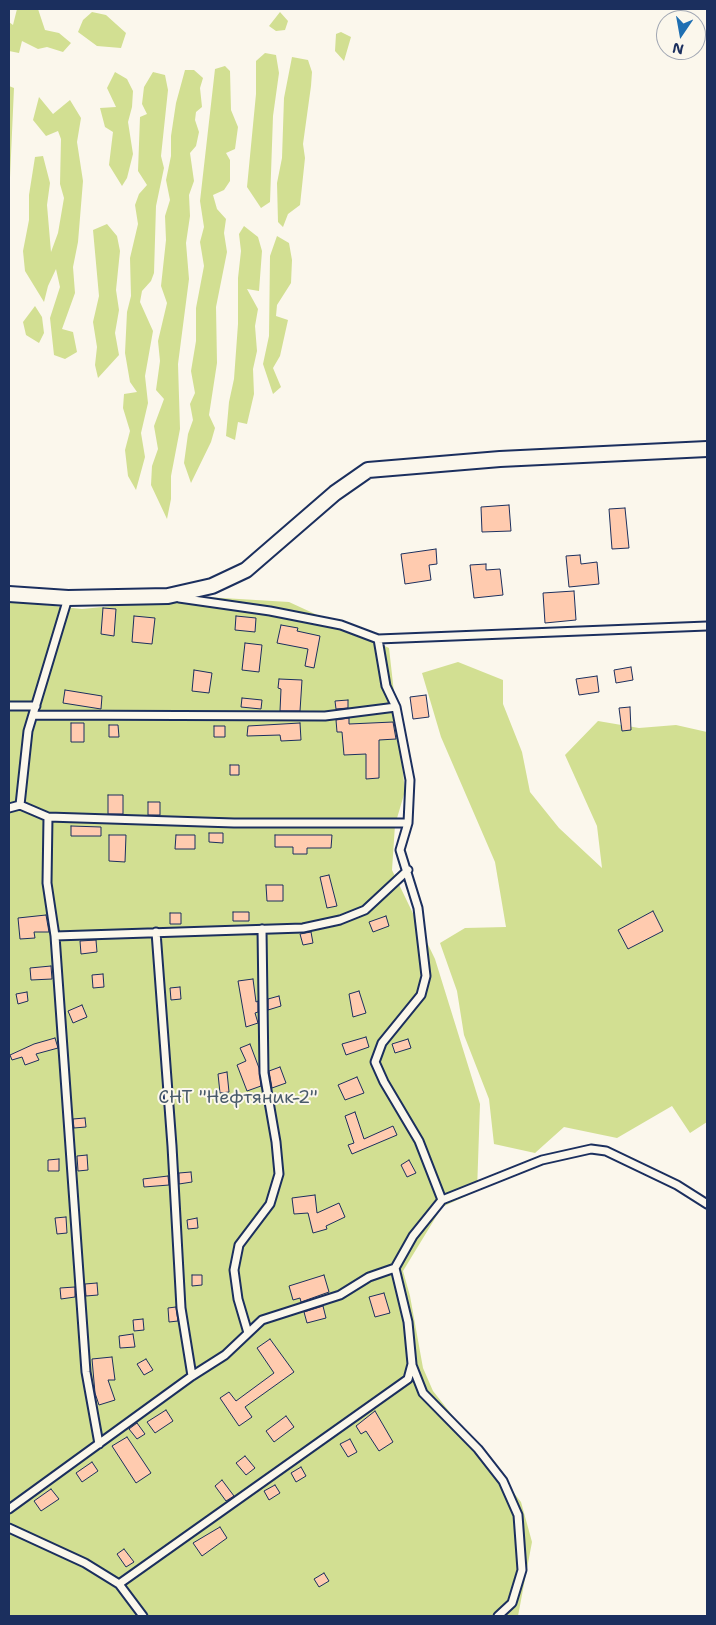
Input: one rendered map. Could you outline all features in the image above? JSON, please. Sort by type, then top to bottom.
[{"type":"street","points":[[9,594],[68,598],[168,596],[212,586],[246,570],[328,498],[368,470],[500,459],[707,448]]},
{"type":"lane","points":[[168,596],[270,610],[341,625],[378,639],[707,626]]},
{"type":"lane","points":[[20,805],[28,731],[68,598]]},
{"type":"lane","points":[[378,639],[386,686],[396,707],[410,780],[408,823],[400,850],[408,870],[418,908],[426,976],[421,995],[382,1042],[376,1062],[384,1082],[419,1141],[442,1200]]},
{"type":"lane","points":[[9,706],[36,706]]},
{"type":"lane","points":[[33,715],[325,716],[396,707]]},
{"type":"lane","points":[[9,808],[20,805],[48,817],[234,823],[408,823]]},
{"type":"lane","points":[[48,817],[47,882],[55,936],[86,1372],[99,1444]]},
{"type":"lane","points":[[55,936],[303,928],[340,920],[364,910],[408,870]]},
{"type":"lane","points":[[248,1333],[238,1299],[234,1270],[239,1244],[270,1204],[279,1174],[276,1142],[264,1073],[262,929]]},
{"type":"lane","points":[[156,932],[172,1146],[181,1308],[192,1376]]},
{"type":"lane","points":[[9,1509],[192,1376],[225,1356],[262,1320],[340,1295],[369,1277],[395,1268],[413,1236],[442,1200],[542,1160],[591,1149],[606,1151],[668,1180],[707,1204]]},
{"type":"lane","points":[[395,1268],[404,1300],[412,1364],[423,1393],[478,1449],[502,1481],[518,1515],[522,1570],[512,1604],[498,1616]]},
{"type":"lane","points":[[118,1584],[229,1508],[408,1379],[412,1364]]},
{"type":"lane","points":[[9,1528],[85,1563],[118,1584],[143,1616]]},
{"type":"green space","points":[[17,9],[38,9],[45,30],[59,33],[71,43],[63,52],[47,47],[38,49],[22,41],[19,53],[9,51],[9,22],[13,25]]},
{"type":"green space","points":[[92,12],[106,15],[126,33],[121,48],[97,46],[78,32],[83,20]]},
{"type":"green space","points":[[280,12],[288,21],[285,30],[276,31],[269,26]]},
{"type":"green space","points":[[341,32],[351,37],[344,61],[335,51],[336,34]]},
{"type":"green space","points":[[265,53],[276,55],[279,73],[273,116],[270,202],[261,208],[247,187],[256,94],[256,61]]},
{"type":"green space","points":[[292,57],[308,60],[312,72],[303,144],[305,158],[300,205],[288,214],[283,227],[278,222],[277,183],[282,158],[284,98]]},
{"type":"green space","points":[[225,66],[230,71],[231,110],[238,127],[235,149],[226,153],[230,160],[230,181],[224,190],[213,195],[217,209],[226,219],[224,233],[227,252],[216,307],[217,363],[209,415],[215,428],[211,442],[191,483],[184,463],[188,434],[193,420],[190,404],[195,393],[191,371],[196,341],[196,308],[204,266],[200,242],[204,227],[200,201],[215,69]]},
{"type":"green space","points":[[185,70],[194,70],[203,78],[200,88],[202,107],[196,112],[195,120],[199,132],[196,146],[190,153],[194,181],[189,195],[190,216],[186,243],[189,279],[178,364],[180,429],[171,476],[171,499],[167,519],[151,485],[152,466],[158,449],[154,426],[164,399],[156,390],[160,361],[158,341],[167,303],[161,286],[166,240],[165,216],[170,200],[166,180],[171,156],[171,136],[176,103]]},
{"type":"green space","points":[[115,72],[127,79],[133,91],[132,107],[128,122],[133,154],[127,178],[122,186],[109,165],[113,132],[105,127],[100,108],[116,107],[107,88]]},
{"type":"green space","points":[[153,72],[165,75],[168,90],[161,156],[164,168],[156,206],[154,273],[151,281],[142,291],[140,302],[153,331],[145,376],[148,403],[141,433],[145,457],[136,490],[128,476],[125,450],[130,431],[123,408],[124,394],[137,392],[130,382],[125,353],[127,312],[131,296],[130,258],[138,224],[135,205],[139,194],[147,185],[138,171],[140,117],[147,114],[142,104],[144,87]]},
{"type":"green space","points":[[9,86],[14,88],[9,200]]},
{"type":"green space","points":[[39,97],[53,114],[70,100],[81,118],[77,142],[83,181],[78,242],[73,267],[75,293],[62,329],[73,332],[77,352],[65,359],[54,355],[50,318],[60,287],[56,269],[48,286],[44,302],[25,271],[23,251],[29,220],[29,195],[35,157],[43,156],[50,183],[47,205],[51,252],[58,233],[64,198],[60,184],[61,139],[58,131],[46,136],[33,120]]},
{"type":"green space","points":[[107,224],[117,236],[120,251],[116,290],[119,310],[115,333],[119,355],[98,378],[95,365],[97,347],[93,322],[99,296],[93,230]]},
{"type":"green space","points":[[244,226],[258,237],[262,251],[259,291],[247,289],[258,309],[255,326],[257,351],[253,369],[254,394],[247,424],[238,422],[235,440],[226,436],[229,402],[234,379],[238,324],[238,278],[241,251],[239,234]]},
{"type":"green space","points":[[277,236],[289,243],[292,260],[291,283],[277,305],[276,316],[288,320],[280,356],[273,368],[281,387],[273,394],[263,364],[269,336],[270,256]]},
{"type":"green space","points":[[35,306],[42,317],[44,333],[39,343],[26,335],[23,322]]},
{"type":"green space","name":"СНТ \"Нефтяник-2\"","points":[[206,597],[289,602],[389,648],[405,791],[395,825],[392,870],[435,959],[480,1104],[477,1191],[442,1207],[403,1271],[410,1296],[423,1368],[433,1391],[521,1502],[532,1542],[518,1616],[9,1616],[9,601],[82,609]]},
{"type":"green space","points":[[458,662],[503,680],[503,704],[522,752],[530,792],[559,828],[602,868],[597,826],[565,755],[598,721],[639,728],[676,725],[707,732],[707,1122],[690,1133],[672,1106],[617,1138],[564,1127],[535,1153],[494,1144],[489,1099],[464,1035],[457,991],[440,943],[465,928],[506,927],[495,862],[441,737],[422,673]]},
{"type":"building","points":[[509,505],[511,531],[482,532],[481,507]]},
{"type":"building","points":[[625,508],[629,548],[612,549],[609,509]]},
{"type":"building","points":[[436,549],[437,564],[429,565],[431,580],[405,584],[401,554]]},
{"type":"building","points":[[580,555],[581,564],[597,562],[599,584],[569,587],[566,556]]},
{"type":"building","points":[[486,564],[486,570],[500,569],[503,595],[474,598],[470,565]]},
{"type":"building","points":[[574,591],[576,620],[545,623],[543,593]]},
{"type":"building","points":[[103,608],[116,609],[114,636],[101,634]]},
{"type":"building","points":[[134,616],[155,618],[152,644],[132,642]]},
{"type":"building","points":[[236,616],[256,618],[255,632],[235,630]]},
{"type":"building","points":[[281,625],[298,628],[297,631],[320,636],[314,668],[305,666],[308,649],[277,643]]},
{"type":"building","points":[[245,643],[262,645],[259,672],[242,670]]},
{"type":"building","points":[[631,667],[633,680],[616,683],[614,670]]},
{"type":"building","points":[[194,670],[212,673],[209,693],[192,691]]},
{"type":"building","points":[[597,676],[599,692],[579,695],[576,679]]},
{"type":"building","points":[[279,679],[302,680],[300,711],[280,711],[281,689],[278,688]]},
{"type":"building","points":[[65,690],[102,696],[101,709],[63,703]]},
{"type":"building","points":[[426,695],[429,717],[413,719],[410,697]]},
{"type":"building","points":[[242,698],[262,700],[261,709],[241,707]]},
{"type":"building","points":[[348,700],[348,708],[336,709],[335,701]]},
{"type":"building","points":[[630,707],[631,730],[622,731],[619,708]]},
{"type":"building","points":[[349,718],[349,724],[393,722],[396,739],[379,740],[379,778],[366,779],[366,754],[344,755],[342,732],[337,732],[336,720]]},
{"type":"building","points":[[71,723],[84,723],[84,742],[71,742]]},
{"type":"building","points":[[300,723],[301,740],[281,741],[280,735],[247,736],[248,726]]},
{"type":"building","points":[[109,725],[118,725],[119,737],[109,737]]},
{"type":"building","points":[[214,726],[225,726],[225,737],[214,737]]},
{"type":"building","points":[[230,765],[239,765],[239,775],[230,775]]},
{"type":"building","points":[[108,795],[123,795],[123,814],[108,814]]},
{"type":"building","points":[[148,802],[160,802],[160,815],[148,815]]},
{"type":"building","points":[[71,826],[101,827],[101,836],[71,836]]},
{"type":"building","points":[[209,833],[223,833],[223,843],[209,842]]},
{"type":"building","points":[[109,835],[126,835],[125,862],[109,861]]},
{"type":"building","points":[[176,835],[195,835],[195,849],[175,849]]},
{"type":"building","points":[[275,835],[332,835],[331,848],[307,848],[307,854],[293,854],[293,847],[275,847]]},
{"type":"building","points":[[329,875],[337,906],[327,908],[320,877]]},
{"type":"building","points":[[266,885],[283,885],[283,901],[267,901]]},
{"type":"building","points":[[653,911],[663,931],[628,949],[618,930]]},
{"type":"building","points":[[233,912],[249,912],[249,921],[233,921]]},
{"type":"building","points":[[170,913],[181,913],[181,924],[170,924]]},
{"type":"building","points":[[46,915],[49,932],[34,932],[35,938],[20,939],[18,918]]},
{"type":"building","points":[[386,916],[389,926],[373,932],[369,922]]},
{"type":"building","points":[[311,932],[313,943],[303,945],[300,934]]},
{"type":"building","points":[[96,940],[97,952],[81,954],[80,941]]},
{"type":"building","points":[[51,966],[52,979],[31,980],[30,968]]},
{"type":"building","points":[[103,974],[104,987],[93,988],[92,975]]},
{"type":"building","points":[[253,979],[256,1002],[258,1001],[258,1012],[255,1013],[258,1023],[246,1027],[238,981]]},
{"type":"building","points":[[180,987],[181,999],[171,1000],[170,988]]},
{"type":"building","points":[[359,991],[366,1013],[353,1017],[349,994]]},
{"type":"building","points":[[27,992],[28,1001],[18,1004],[16,994]]},
{"type":"building","points":[[279,996],[281,1006],[268,1010],[268,999]]},
{"type":"building","points":[[82,1005],[87,1017],[73,1023],[68,1011]]},
{"type":"building","points":[[366,1037],[369,1047],[346,1055],[342,1044]]},
{"type":"building","points":[[55,1038],[58,1048],[36,1054],[39,1060],[25,1065],[22,1057],[12,1060],[10,1055],[34,1044]]},
{"type":"building","points":[[408,1039],[411,1048],[395,1053],[392,1044]]},
{"type":"building","points":[[250,1044],[259,1068],[261,1086],[247,1091],[237,1065],[246,1061],[240,1048]]},
{"type":"building","points":[[280,1067],[286,1083],[272,1088],[269,1071]]},
{"type":"building","points":[[227,1072],[229,1092],[220,1093],[218,1074]]},
{"type":"building","points":[[357,1077],[364,1093],[345,1100],[338,1085]]},
{"type":"building","points":[[355,1112],[364,1139],[393,1126],[397,1135],[352,1154],[348,1145],[354,1143],[345,1116]]},
{"type":"building","points":[[85,1118],[86,1127],[74,1128],[73,1119]]},
{"type":"building","points":[[87,1155],[88,1170],[78,1171],[77,1156]]},
{"type":"building","points":[[59,1159],[59,1171],[48,1171],[48,1160]]},
{"type":"building","points":[[409,1160],[416,1173],[407,1177],[401,1165]]},
{"type":"building","points":[[191,1172],[192,1182],[179,1184],[179,1173]]},
{"type":"building","points":[[168,1176],[169,1185],[144,1187],[143,1179]]},
{"type":"building","points":[[315,1195],[317,1213],[339,1203],[345,1217],[326,1226],[327,1229],[313,1233],[308,1213],[294,1214],[292,1198]]},
{"type":"building","points":[[66,1217],[67,1233],[57,1234],[55,1218]]},
{"type":"building","points":[[197,1218],[198,1228],[188,1229],[187,1220]]},
{"type":"building","points":[[192,1275],[202,1275],[202,1285],[192,1286]]},
{"type":"building","points":[[324,1275],[329,1292],[301,1302],[300,1298],[293,1300],[289,1286]]},
{"type":"building","points":[[97,1283],[98,1295],[86,1296],[85,1284]]},
{"type":"building","points":[[75,1287],[75,1297],[61,1299],[60,1288]]},
{"type":"building","points":[[384,1293],[390,1313],[375,1317],[369,1297]]},
{"type":"building","points":[[323,1306],[326,1318],[307,1323],[304,1312]]},
{"type":"building","points":[[176,1307],[178,1321],[169,1322],[168,1308]]},
{"type":"building","points":[[143,1319],[144,1330],[134,1331],[133,1320]]},
{"type":"building","points":[[133,1334],[135,1347],[120,1348],[119,1336]]},
{"type":"building","points":[[270,1339],[294,1372],[245,1407],[252,1417],[239,1426],[220,1398],[229,1392],[236,1401],[274,1373],[257,1348]]},
{"type":"building","points":[[112,1357],[115,1380],[108,1380],[115,1400],[99,1405],[95,1393],[92,1359]]},
{"type":"building","points":[[146,1359],[153,1370],[144,1375],[137,1364]]},
{"type":"building","points":[[166,1410],[173,1421],[155,1433],[147,1422]]},
{"type":"building","points":[[375,1411],[393,1442],[379,1451],[366,1431],[361,1434],[356,1426]]},
{"type":"building","points":[[286,1416],[294,1427],[274,1442],[266,1431]]},
{"type":"building","points":[[137,1423],[145,1434],[137,1439],[129,1429]]},
{"type":"building","points":[[127,1437],[151,1473],[136,1483],[112,1446]]},
{"type":"building","points":[[350,1439],[357,1452],[348,1457],[340,1444]]},
{"type":"building","points":[[245,1456],[255,1468],[246,1475],[236,1463]]},
{"type":"building","points":[[92,1462],[98,1471],[82,1482],[76,1473]]},
{"type":"building","points":[[301,1467],[306,1476],[296,1482],[291,1473]]},
{"type":"building","points":[[222,1480],[234,1496],[226,1501],[215,1486]]},
{"type":"building","points":[[275,1485],[280,1493],[269,1500],[264,1491]]},
{"type":"building","points":[[51,1489],[59,1499],[41,1511],[34,1501]]},
{"type":"building","points":[[220,1527],[227,1538],[202,1556],[193,1543]]},
{"type":"building","points":[[124,1549],[134,1562],[126,1567],[117,1554]]},
{"type":"building","points":[[324,1573],[329,1581],[319,1587],[314,1579]]}]
